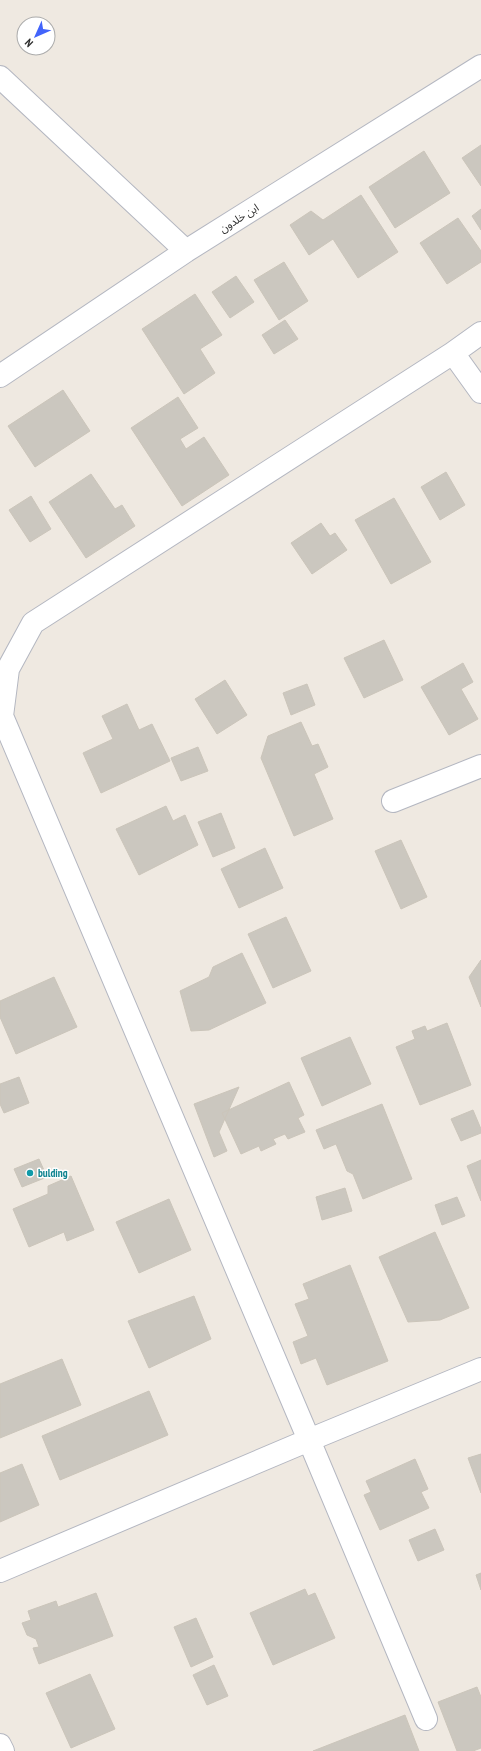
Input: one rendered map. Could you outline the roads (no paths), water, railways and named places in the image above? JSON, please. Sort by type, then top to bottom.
[{"type":"street","name":"ابن خلدون","points":[[0,376],[186,251],[481,66]]},
{"type":"street","points":[[0,77],[186,251]]},
{"type":"street","points":[[426,1719],[2,716],[8,669],[33,623],[453,353],[481,333]]},
{"type":"street","points":[[453,353],[481,392]]},
{"type":"street","points":[[393,801],[481,766]]},
{"type":"street","points":[[0,1571],[481,1369]]},
{"type":"street","points":[[0,1745],[3,1751]]},
{"type":"place","name":"bulding","points":[[30,1173]]}]
